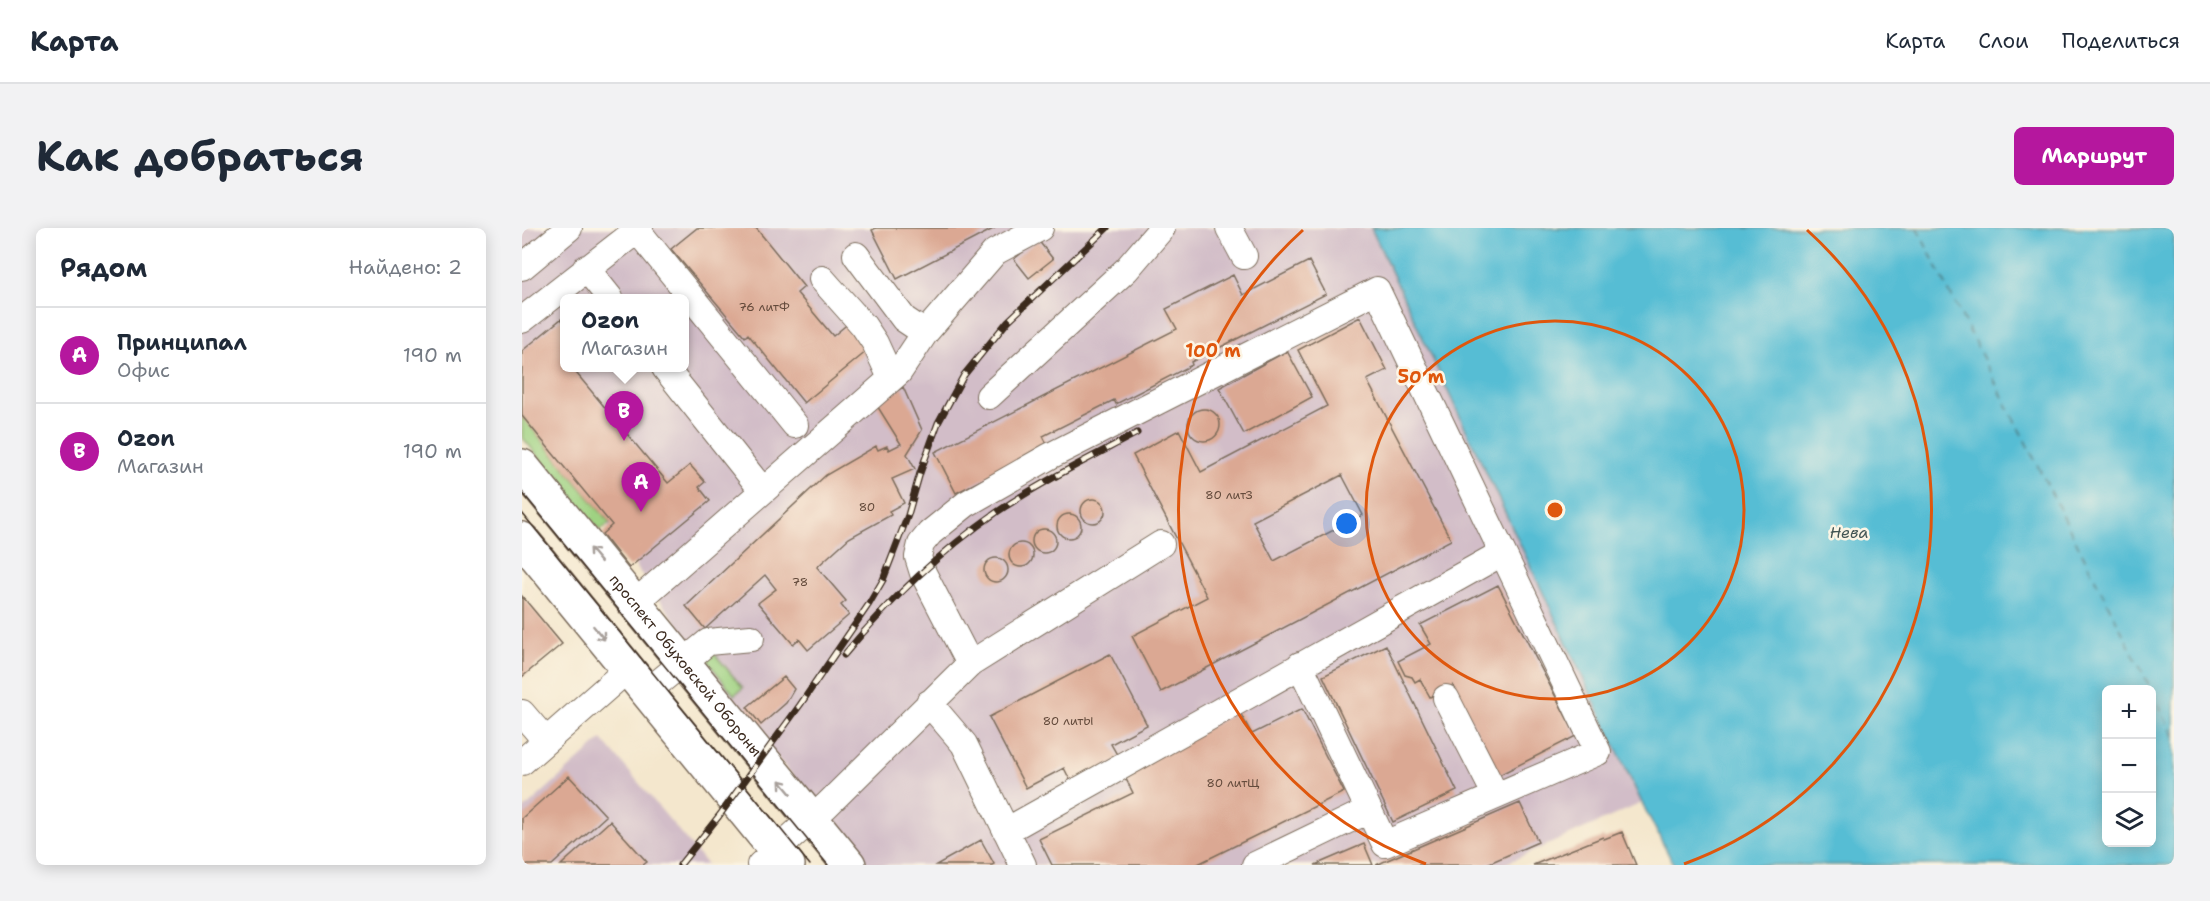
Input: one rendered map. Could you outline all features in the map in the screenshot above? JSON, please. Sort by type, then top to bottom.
[{"type":"main road","name":"проспект Обуховской Обороны","points":[[522,466],[849,865]]},
{"type":"main road","points":[[522,539],[637,681],[775,860]]},
{"type":"lane","points":[[522,267],[569,228]]},
{"type":"lane","points":[[636,603],[899,372],[926,333],[995,252],[1040,228]]},
{"type":"lane","points":[[989,396],[1126,270],[1162,228]]},
{"type":"lane","points":[[1229,228],[1244,256]]},
{"type":"lane","points":[[522,320],[639,229],[795,425]]},
{"type":"lane","points":[[856,255],[904,319],[926,333]]},
{"type":"lane","points":[[586,268],[607,294]]},
{"type":"lane","points":[[822,279],[863,325],[875,343],[891,378]]},
{"type":"lane","points":[[970,664],[923,573],[918,557],[921,544],[930,533],[966,504],[1050,456],[1377,290],[1598,753],[1385,844],[1300,665]]},
{"type":"lane","points":[[668,372],[763,491]]},
{"type":"lane","points":[[775,860],[811,819],[970,664],[1161,544]]},
{"type":"lane","points":[[1006,831],[1502,553]]},
{"type":"lane","points":[[522,762],[546,741],[637,681],[683,663],[708,642],[751,638]]},
{"type":"lane","points":[[1446,698],[1496,796]]},
{"type":"lane","points":[[929,703],[964,744],[1023,865]]},
{"type":"lane","points":[[522,713],[546,741]]},
{"type":"lane","points":[[1256,865],[1369,810]]},
{"type":"shaded area","points":[[522,228],[1371,228],[1642,803],[1502,865],[869,865],[746,721],[522,406]]},
{"type":"shaded area","points":[[602,739],[707,865],[522,865],[522,811]]},
{"type":"green space","points":[[522,416],[610,523],[600,531],[522,437]]},
{"type":"green space","points":[[713,652],[743,688],[734,695],[705,658]]},
{"type":"water","name":"Нева","points":[[1371,228],[2174,228],[2174,865],[1674,865],[1642,803]]},
{"type":"building","points":[[697,228],[756,228],[804,287],[797,293],[833,336],[850,322],[857,331],[854,335],[867,351],[804,403],[748,334],[745,337],[671,249]]},
{"type":"building","points":[[876,228],[995,228],[897,279],[872,230]]},
{"type":"building","points":[[1038,240],[1053,259],[1029,278],[1014,259]]},
{"type":"building","points":[[1309,261],[1326,294],[1191,362],[1192,365],[1116,404],[1114,400],[1043,436],[1048,446],[956,493],[935,452],[1177,329],[1166,309],[1233,275],[1243,295]]},
{"type":"building","points":[[1360,317],[1387,370],[1367,380],[1451,540],[1161,692],[1132,636],[1207,597],[1133,455],[1179,430],[1201,472],[1327,406],[1298,350]],"holes":[[[1342,475],[1363,515],[1274,561],[1253,521]]]},
{"type":"building","points":[[560,320],[560,372],[575,372],[668,483],[690,465],[705,482],[699,487],[710,501],[629,568],[602,534],[612,525],[522,416],[522,351]]},
{"type":"building","points":[[1287,351],[1312,397],[1244,434],[1219,388]]},
{"type":"building","points":[[903,387],[922,430],[907,454],[915,469],[892,479],[904,503],[889,511],[891,515],[849,538],[817,567],[846,601],[841,605],[849,615],[808,650],[799,639],[793,644],[758,603],[776,589],[765,575],[705,629],[686,606],[826,475],[876,446],[878,450],[887,446],[889,450],[901,444],[876,404]]},
{"type":"building","points":[[1204,409],[1215,414],[1220,425],[1215,436],[1204,441],[1193,436],[1188,425],[1193,414]]},
{"type":"building","points":[[1093,499],[1102,502],[1105,511],[1102,520],[1093,523],[1084,520],[1081,511],[1084,502]]},
{"type":"building","points":[[1069,514],[1078,517],[1081,526],[1078,535],[1069,538],[1060,535],[1057,526],[1060,517]]},
{"type":"building","points":[[1044,529],[1053,532],[1056,541],[1053,550],[1044,553],[1035,550],[1032,541],[1035,532]]},
{"type":"building","points":[[1021,543],[1030,546],[1033,555],[1030,564],[1021,567],[1012,564],[1009,555],[1012,546]]},
{"type":"building","points":[[996,558],[1005,561],[1008,570],[1005,579],[996,582],[987,579],[984,570],[987,561]]},
{"type":"building","points":[[1498,585],[1576,736],[1499,775],[1453,685],[1430,697],[1420,679],[1415,682],[1412,677],[1405,675],[1398,661],[1431,644],[1420,625]]},
{"type":"building","points":[[522,596],[562,644],[522,677]]},
{"type":"building","points":[[1386,645],[1457,791],[1393,822],[1323,676]]},
{"type":"building","points":[[1110,654],[1147,725],[1111,744],[1120,760],[1072,784],[1064,768],[1026,788],[989,717]]},
{"type":"building","points":[[784,677],[794,689],[786,703],[761,725],[747,707]]},
{"type":"building","points":[[1302,709],[1344,792],[1196,865],[1052,865],[1039,839],[1133,793],[1123,773],[1239,711],[1252,734]]},
{"type":"building","points":[[569,776],[606,816],[552,865],[522,865],[522,818]]},
{"type":"building","points":[[1520,803],[1538,842],[1485,865],[1376,865]]},
{"type":"building","points":[[610,821],[647,862],[643,865],[561,865]]},
{"type":"building","points":[[1622,832],[1636,865],[1533,865],[1603,837],[1604,839]]},
{"type":"building","points":[[981,840],[994,864],[936,865]]},
{"type":"building","points":[[1364,844],[1373,865],[1315,865]]},
{"type":"ferry route","points":[[1917,228],[2149,685]]},
{"type":"ferry route","points":[[2156,699],[2174,737]]},
{"type":"tram line","points":[[522,492],[828,865]]},
{"type":"tram line","points":[[522,513],[810,865]]},
{"type":"railway","points":[[680,865],[800,705],[883,580],[908,515],[938,423],[964,375],[1008,321],[1107,228]]},
{"type":"railway","points":[[844,655],[916,578],[976,527],[1031,491],[1137,433]]},
{"type":"place","name":"Ozon","points":[[624,441]]},
{"type":"place","name":"Принципал","points":[[641,512]]}]
